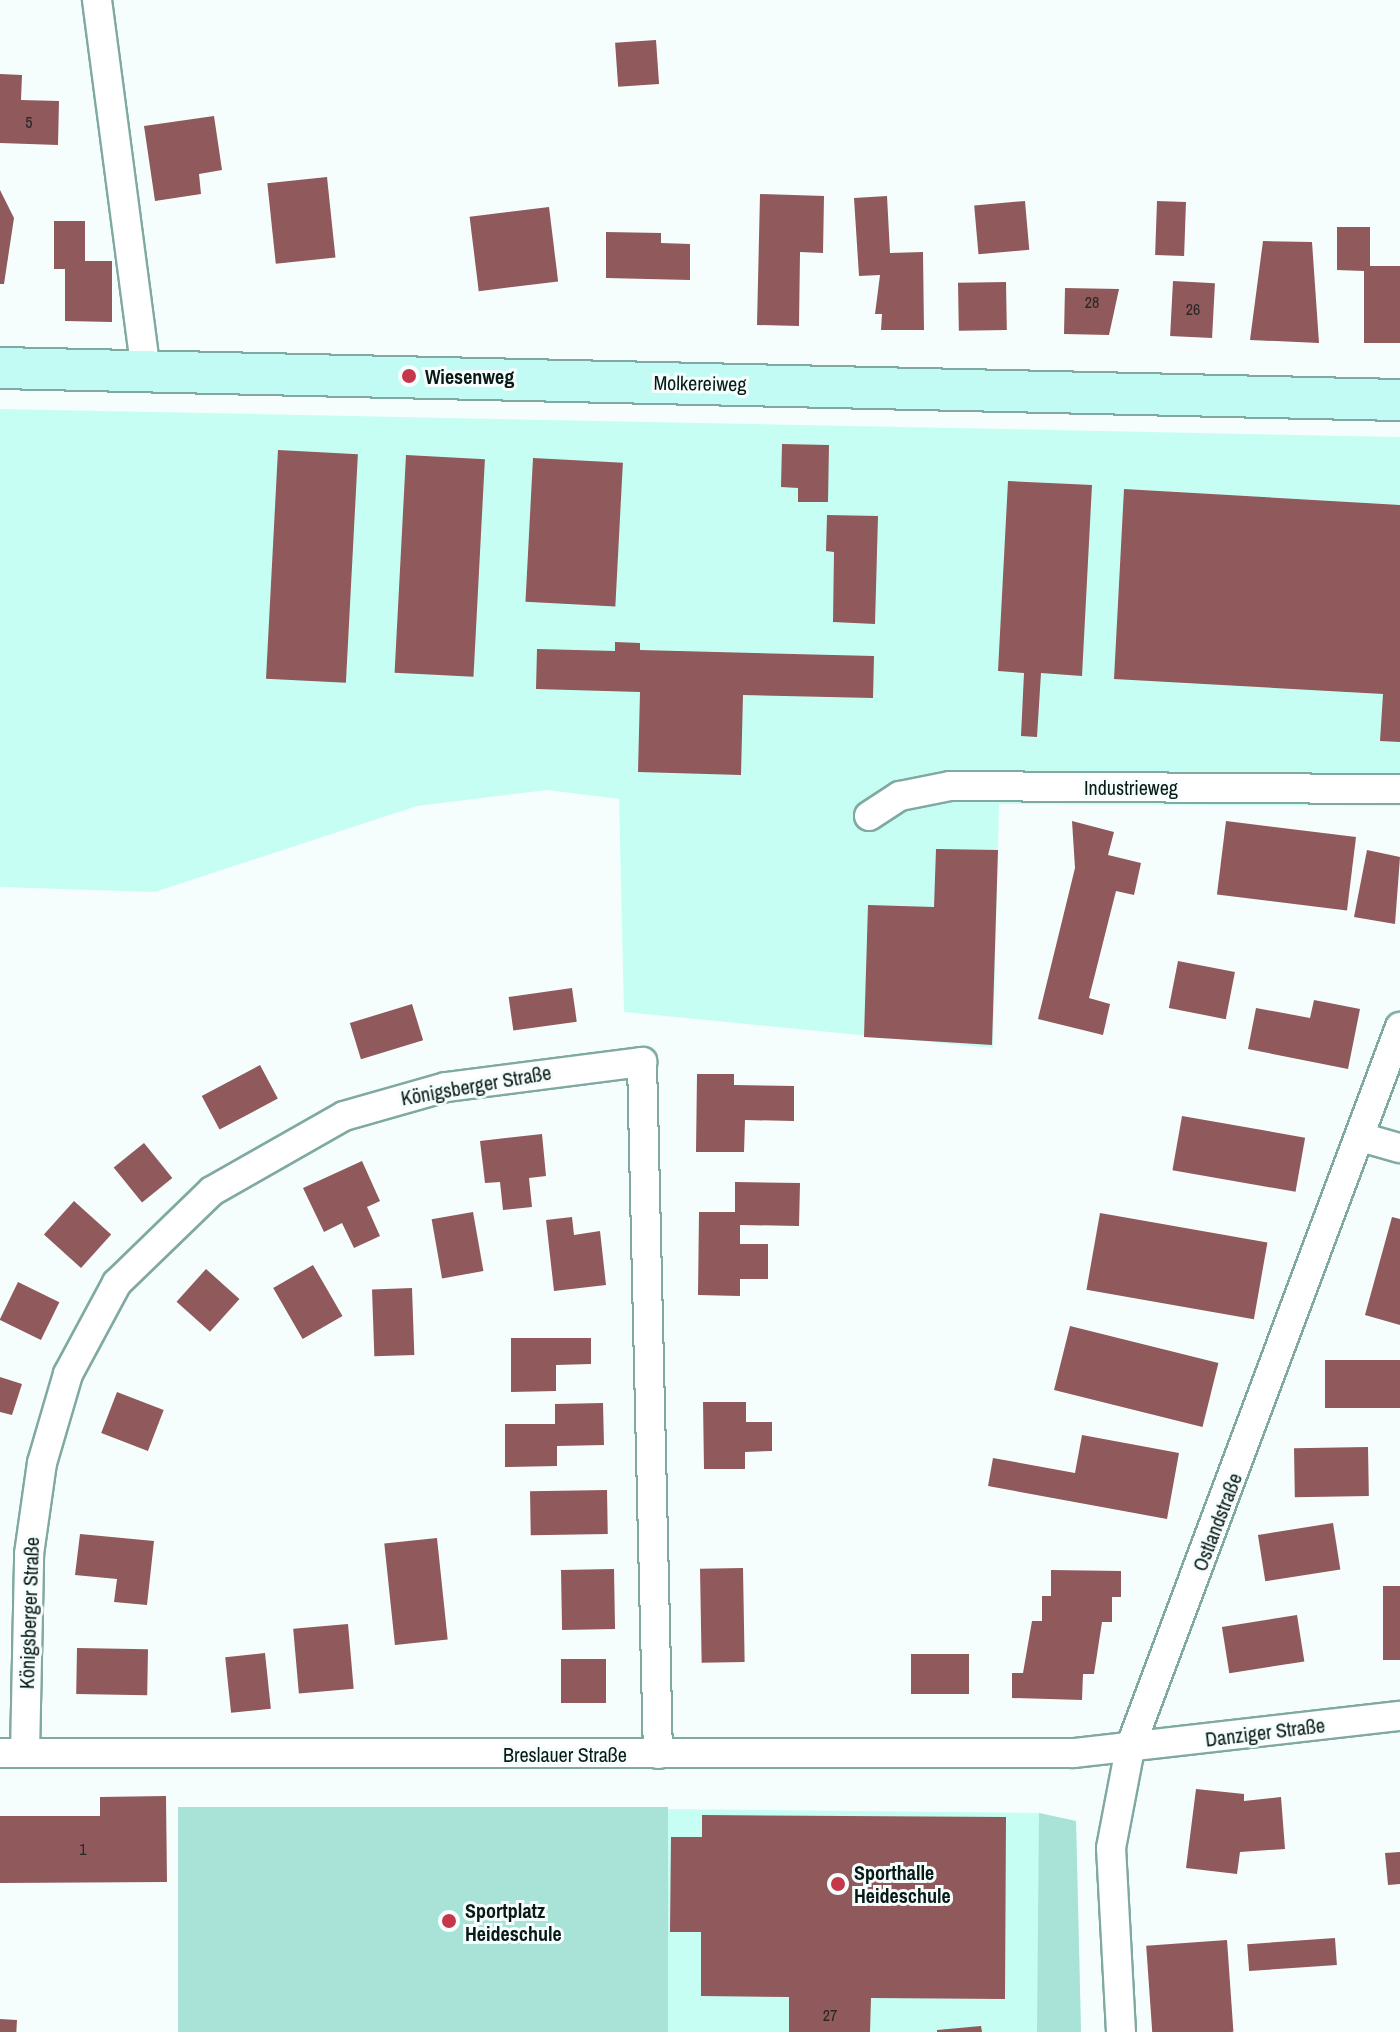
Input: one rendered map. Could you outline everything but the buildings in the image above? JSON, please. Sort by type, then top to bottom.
[{"type":"main road","name":"Molkereiweg","points":[[0,368],[1400,400]]},
{"type":"street","points":[[97,0],[146,370]]},
{"type":"street","name":"Industrieweg","points":[[869,816],[900,796],[950,786],[1400,789]]},
{"type":"street","name":"Ostlandstraße","points":[[1121,2032],[1111,1848],[1130,1748],[1364,1138],[1400,1027]]},
{"type":"street","name":"Königsberger Straße","points":[[12,1753],[29,1554],[42,1463],[68,1374],[117,1283],[212,1191],[344,1116],[446,1087],[642,1062],[658,1754]]},
{"type":"street","points":[[1364,1138],[1400,1148]]},
{"type":"street","name":"Danziger Straße","points":[[1130,1748],[1400,1716]]},
{"type":"street","name":"Breslauer Straße","points":[[12,1753],[658,1754],[1130,1748]]},
{"type":"shaded area","points":[[0,409],[1400,437],[1400,806],[999,804],[993,1048],[624,1012],[619,799],[547,790],[417,806],[155,892],[0,887]]},
{"type":"shaded area","name":"Sportplatz Heideschule","points":[[178,1807],[668,1807],[668,2032],[178,2032]]},
{"type":"shaded area","name":"Sporthalle Heideschule","points":[[668,1809],[1039,1813],[1076,1821],[1081,2032],[666,2032]]},
{"type":"shaded area","points":[[1039,1813],[1076,1821],[1081,2032],[1037,2032]]},
{"type":"place","name":"Wiesenweg","points":[[409,376]]},
{"type":"place","name":"Sporthalle Heideschule","points":[[838,1884]]},
{"type":"place","name":"Sportplatz Heideschule","points":[[449,1921]]}]
